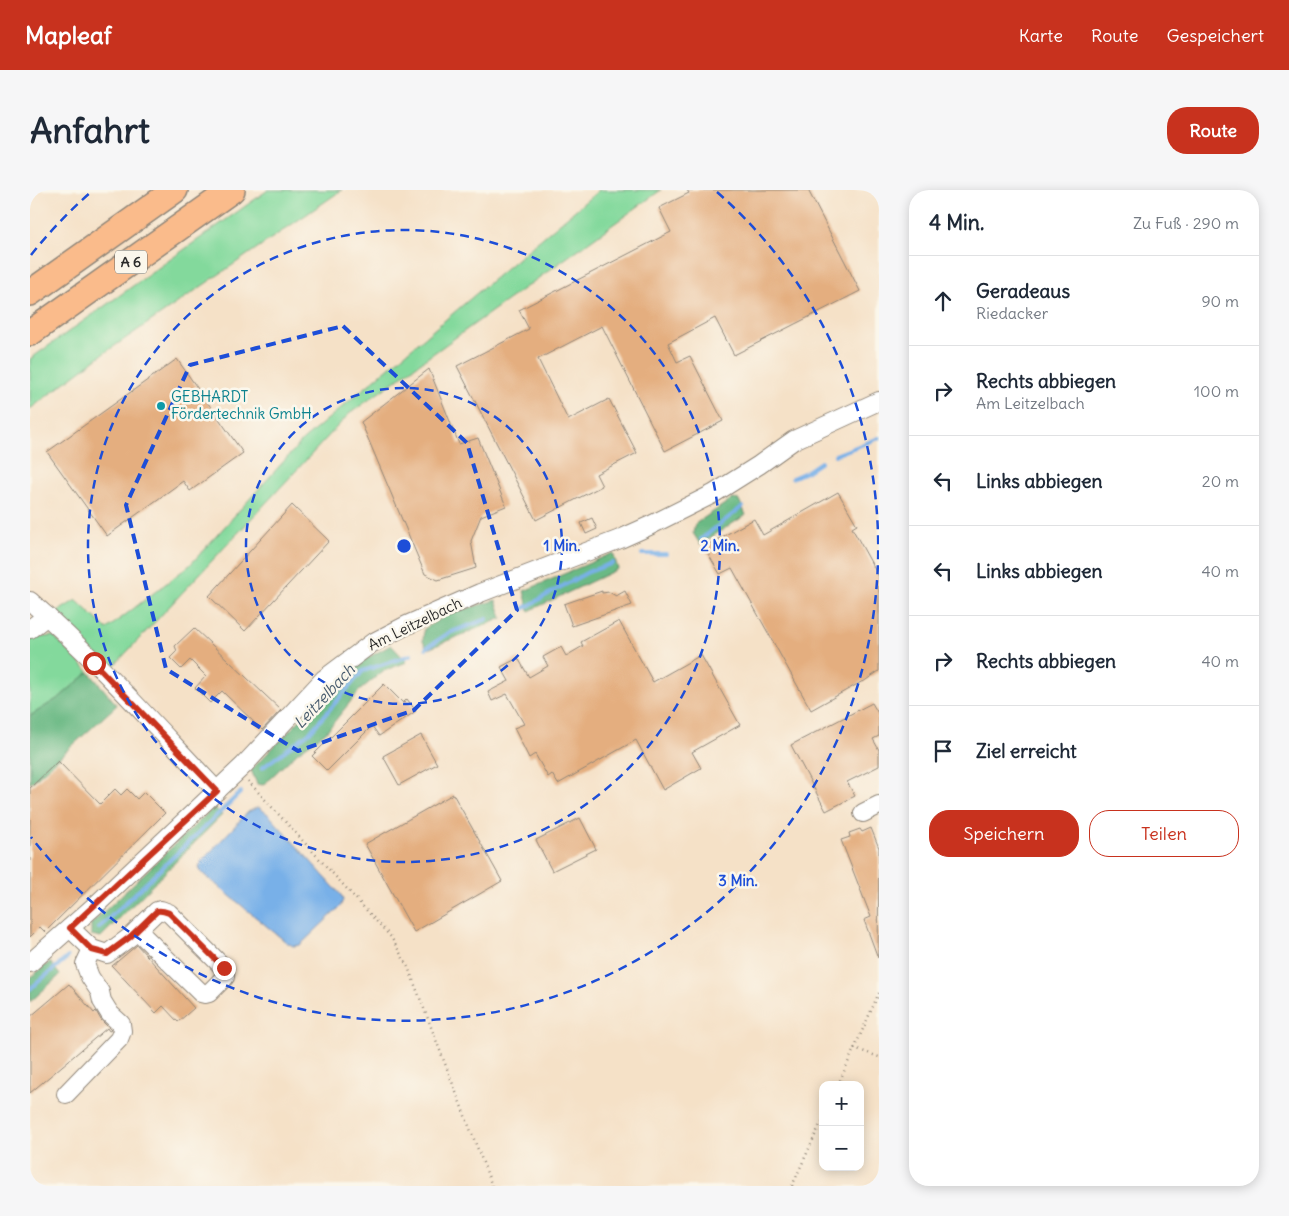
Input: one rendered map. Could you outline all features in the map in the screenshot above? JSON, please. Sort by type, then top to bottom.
[{"type":"highway","name":"A 6","points":[[30,293],[175,190]]},
{"type":"highway","name":"A 6","points":[[30,332],[232,190]]},
{"type":"street","name":"Am Leitzelbach","points":[[30,963],[238,771],[324,679],[372,643],[407,625],[480,593],[648,526],[713,494],[794,440],[879,401]]},
{"type":"street","points":[[30,601],[94,663],[217,791]]},
{"type":"street","points":[[30,629],[47,616]]},
{"type":"street","points":[[863,812],[879,805]]},
{"type":"street","points":[[70,928],[92,950],[107,954],[157,911],[161,910],[169,913],[224,968],[226,971],[225,977],[209,993],[201,993],[137,930]]},
{"type":"street","points":[[66,1094],[119,1039],[122,1031],[121,1024],[110,1014],[102,1001],[100,992],[86,971],[84,964],[92,950]]},
{"type":"path","points":[[238,771],[392,937],[408,967],[492,1186]]},
{"type":"path","points":[[840,1081],[879,993]]},
{"type":"path","points":[[854,1048],[879,1057]]},
{"type":"path","points":[[792,1186],[819,1126]]},
{"type":"highlighted area","points":[[343,326],[467,443],[517,610],[414,710],[298,751],[166,669],[126,505],[190,365]]},
{"type":"green space","points":[[268,190],[342,190],[100,356],[30,409],[30,359]]},
{"type":"green space","points":[[599,190],[661,190],[349,414],[111,669],[54,614],[76,600],[107,629],[190,565],[303,440]]},
{"type":"green space","points":[[732,499],[739,500],[746,515],[700,544],[693,533],[695,524]]},
{"type":"green space","points":[[613,553],[618,569],[529,611],[524,591]]},
{"type":"green space","points":[[496,600],[502,618],[428,649],[423,641],[424,629],[449,614]]},
{"type":"green space","points":[[53,636],[89,672],[60,697],[30,716],[30,641],[35,638]]},
{"type":"green space","points":[[391,645],[407,662],[383,671],[359,691],[326,732],[298,752],[263,785],[257,784],[251,770],[353,666]]},
{"type":"green space","points":[[89,672],[117,705],[30,784],[30,716],[60,697]]},
{"type":"green space","points":[[214,807],[222,815],[101,937],[91,935],[91,924]]},
{"type":"green space","points":[[50,962],[60,975],[30,1002],[30,978]]},
{"type":"water","points":[[258,807],[268,814],[341,895],[343,900],[340,907],[300,945],[293,946],[286,942],[200,871],[201,862],[248,812]]},
{"type":"building","points":[[687,190],[808,190],[860,291],[734,355],[715,318],[668,343],[677,362],[690,356],[723,421],[665,451],[602,326],[538,359],[568,420],[609,399],[637,453],[596,474],[602,486],[536,520],[457,366],[529,329],[519,310],[671,232],[659,208],[689,193]]},
{"type":"building","name":"GEBHARDT Fördertechnik GmbH","points":[[177,359],[243,453],[190,491],[183,481],[107,536],[47,452]]},
{"type":"building","points":[[429,369],[459,444],[478,438],[506,506],[481,516],[471,541],[476,568],[438,580],[425,574],[361,422]]},
{"type":"building","points":[[838,492],[857,525],[852,528],[879,577],[879,671],[863,682],[811,710],[732,568],[720,574],[704,547],[754,519],[763,535]]},
{"type":"building","points":[[292,505],[329,541],[245,631],[209,596]]},
{"type":"building","points":[[592,518],[597,529],[586,534],[581,523]]},
{"type":"building","points":[[602,591],[602,593],[609,592],[616,596],[625,591],[632,605],[572,626],[564,604]]},
{"type":"building","points":[[619,621],[653,682],[701,655],[740,725],[692,752],[701,768],[663,790],[636,740],[558,784],[552,774],[548,777],[535,754],[529,758],[514,728],[524,724],[507,694],[492,701],[488,692],[509,681],[501,667],[518,658],[529,677],[548,666],[543,657],[561,647],[566,656],[583,646],[581,642]]},
{"type":"building","points":[[194,628],[281,710],[262,730],[222,691],[210,703],[195,688],[206,676],[190,660],[181,669],[170,658],[177,651],[175,646]]},
{"type":"building","points":[[384,684],[403,703],[407,699],[416,711],[379,736],[372,726],[327,771],[312,756]]},
{"type":"building","points":[[872,703],[879,715],[879,736],[873,739],[879,750],[879,766],[847,782],[855,796],[826,811],[791,745]]},
{"type":"building","points":[[421,735],[437,764],[399,785],[383,756]]},
{"type":"building","points":[[58,761],[100,804],[115,789],[121,795],[127,789],[137,799],[144,792],[165,813],[45,932],[40,927],[30,937],[30,788]]},
{"type":"building","points":[[453,794],[502,881],[414,932],[365,844]]},
{"type":"building","points":[[580,818],[596,849],[552,871],[536,840]]},
{"type":"building","points":[[871,828],[879,848],[878,958],[864,920],[871,917],[841,840],[850,837],[849,833],[860,829],[862,832]]},
{"type":"building","points":[[137,945],[194,1008],[178,1022],[163,1006],[156,1013],[112,966]]},
{"type":"building","points":[[69,984],[94,1013],[96,1011],[101,1020],[111,1030],[109,1031],[107,1028],[30,1093],[30,1017]]},
{"type":"waterway","name":"Leitzelbach","points":[[835,455],[879,438]]},
{"type":"waterway","name":"Leitzelbach","points":[[792,478],[806,472],[821,462]]},
{"type":"waterway","name":"Leitzelbach","points":[[701,539],[742,507]]},
{"type":"waterway","name":"Leitzelbach","points":[[642,554],[666,554]]},
{"type":"waterway","name":"Leitzelbach","points":[[523,609],[588,572],[613,563]]},
{"type":"waterway","name":"Leitzelbach","points":[[426,648],[449,633],[487,619]]},
{"type":"waterway","name":"Leitzelbach","points":[[262,768],[310,732],[363,671],[411,655]]},
{"type":"waterway","name":"Leitzelbach","points":[[99,928],[241,792]]},
{"type":"waterway","name":"Leitzelbach","points":[[30,989],[68,957]]},
{"type":"place","name":"GEBHARDT Fördertechnik GmbH","points":[[161,406]]},
{"type":"route","points":[[94,663],[217,791],[70,928],[92,950],[107,954],[130,937],[157,911],[161,910],[169,913],[224,968]]}]
